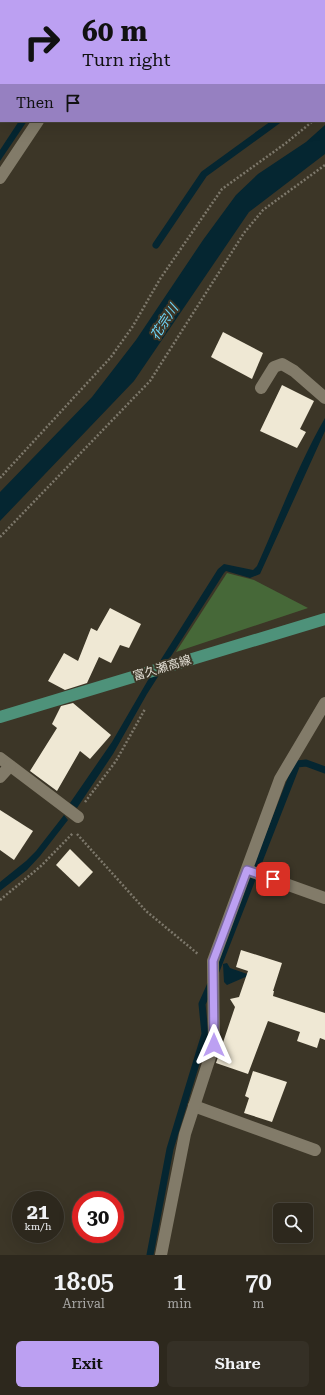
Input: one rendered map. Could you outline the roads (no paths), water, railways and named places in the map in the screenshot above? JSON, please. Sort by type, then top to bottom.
[{"type":"main road","name":"富久瀬高線","points":[[0,717],[325,619]]},
{"type":"street","points":[[0,178],[37,122]]},
{"type":"street","points":[[261,388],[274,367],[282,364],[294,371],[325,398]]},
{"type":"street","points":[[160,1255],[185,1134],[214,1045],[213,961],[280,779],[325,703]]},
{"type":"street","points":[[0,758],[78,817]]},
{"type":"street","points":[[0,777],[10,766]]},
{"type":"street","points":[[247,870],[325,898]]},
{"type":"street","points":[[194,1106],[315,1150]]},
{"type":"water","points":[[18,122],[26,122],[0,161],[0,150]]},
{"type":"water","name":"花宗川","points":[[325,125],[325,154],[249,212],[134,381],[0,521],[0,492],[92,397],[136,340],[203,240],[236,195],[258,174],[306,142]]},
{"type":"water","points":[[325,418],[325,431],[260,574],[250,578],[226,571],[224,573],[147,694],[113,754],[77,808],[70,803],[112,742],[148,680],[218,569],[224,564],[253,570],[257,566],[297,473]]},
{"type":"water","points":[[64,815],[68,820],[40,856],[27,870],[0,891],[0,882],[36,851]]},
{"type":"water","points":[[227,963],[230,968],[250,975],[227,985],[224,982],[223,964]]},
{"type":"waterway","points":[[156,245],[204,174],[276,122]]},
{"type":"waterway","points":[[216,971],[297,764],[306,763],[325,770]]},
{"type":"waterway","points":[[150,1255],[170,1149],[205,1034],[202,1004],[210,986]]}]
